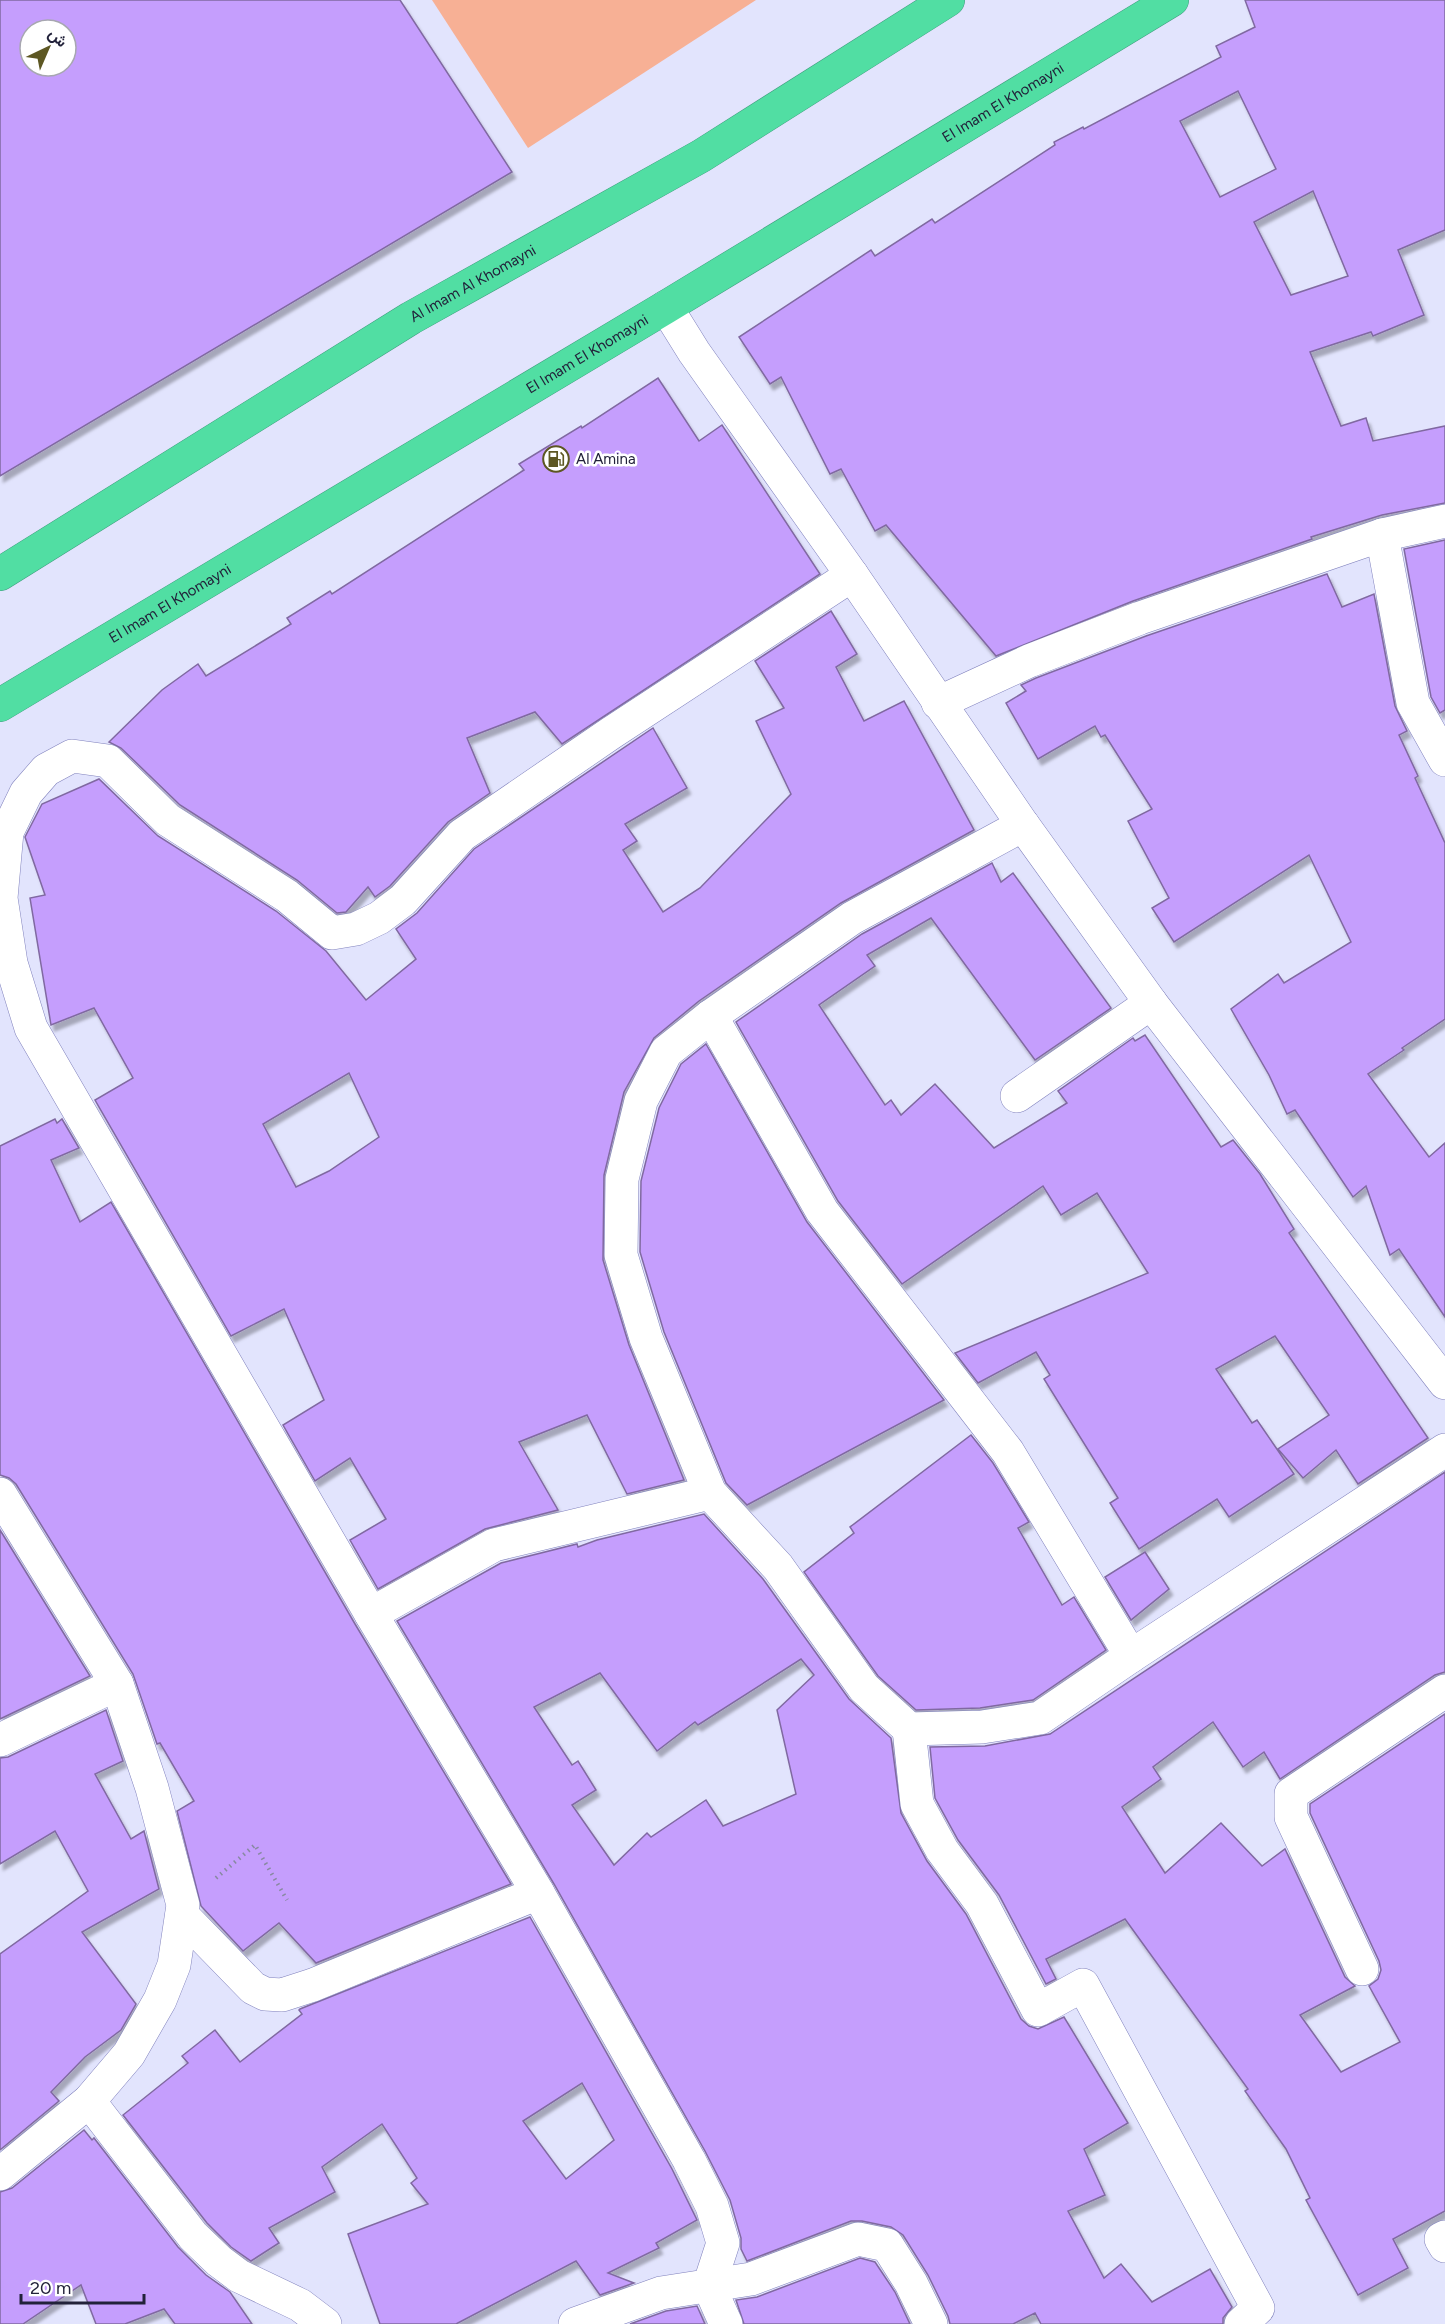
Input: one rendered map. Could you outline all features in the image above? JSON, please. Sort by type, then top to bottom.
[{"type":"highway","name":"Al Imam Al Khomayni","points":[[7,564],[411,318],[700,156],[948,0]]},
{"type":"highway","name":"El Imam El Khomayni","points":[[0,705],[666,308],[1172,0]]},
{"type":"street","points":[[666,308],[694,352],[852,575],[1023,825],[1151,1003],[1445,1383]]},
{"type":"street","points":[[938,703],[1029,661],[1140,618],[1382,535],[1445,521]]},
{"type":"street","points":[[1382,535],[1413,703],[1445,760]]},
{"type":"street","points":[[726,2324],[709,2286],[723,2243],[712,2206],[689,2160],[538,1893],[371,1614],[31,1028],[11,963],[1,898],[7,832],[26,793],[46,770],[72,756],[108,761],[168,820],[287,896],[332,933],[357,929],[379,918],[403,900],[462,835],[611,733],[852,575]]},
{"type":"street","points":[[1023,825],[852,918],[711,1016],[666,1052],[641,1101],[622,1179],[621,1255],[645,1338],[710,1493],[778,1567],[864,1688],[909,1730],[917,1804],[942,1850],[982,1904],[1038,2010],[1083,1985],[1258,2308],[1241,2324]]},
{"type":"street","points":[[1017,1096],[1151,1003]]},
{"type":"street","points":[[711,1016],[822,1211],[1008,1452],[1131,1656]]},
{"type":"street","points":[[909,1730],[982,1727],[1040,1718],[1445,1450]]},
{"type":"street","points":[[371,1614],[494,1545],[710,1493]]},
{"type":"street","points":[[0,1494],[117,1684],[152,1788],[183,1910],[174,1965],[160,2000],[129,2054],[89,2101],[0,2174]]},
{"type":"street","points":[[0,1740],[117,1684]]},
{"type":"street","points":[[1362,1969],[1291,1816],[1291,1794],[1445,1691]]},
{"type":"street","points":[[183,1910],[253,1988],[265,1994],[282,1995],[375,1960],[538,1893]]},
{"type":"street","points":[[89,2101],[193,2236],[219,2261],[239,2276],[300,2305],[325,2324]]},
{"type":"street","points":[[1445,2237],[1441,2239],[1445,2246]]},
{"type":"street","points":[[575,2324],[661,2293],[751,2278],[858,2239],[887,2245],[911,2283],[932,2324]]},
{"type":"path","points":[[183,1910],[255,1845],[287,1900]]},
{"type":"shaded area","points":[[432,0],[756,0],[528,148]]},
{"type":"building","points":[[0,0],[400,0],[512,172],[0,476]]},
{"type":"building","points":[[1245,0],[1445,0],[1445,230],[1398,250],[1424,315],[1373,336],[1371,332],[1310,352],[1341,426],[1366,418],[1373,441],[1445,426],[1445,503],[1382,515],[1311,537],[1312,539],[1133,601],[996,656],[886,525],[875,531],[841,469],[830,474],[781,377],[770,384],[739,337],[871,250],[875,256],[932,219],[935,223],[1055,145],[1054,142],[1083,127],[1084,129],[1221,57],[1216,46],[1255,27]],"holes":[[[1238,91],[1276,169],[1220,197],[1180,121]],[[1313,191],[1348,276],[1291,295],[1254,222]]]},
{"type":"building","points":[[658,378],[699,441],[722,425],[820,574],[562,744],[535,712],[467,738],[490,793],[448,822],[390,886],[375,897],[368,887],[346,912],[337,913],[297,880],[180,805],[121,748],[109,742],[162,690],[198,664],[206,676],[291,624],[287,618],[330,591],[332,594],[524,470],[519,464],[581,426],[582,428]]},
{"type":"building","points":[[1445,540],[1445,710],[1440,713],[1431,697],[1404,549]]},
{"type":"building","points":[[1327,574],[1342,607],[1374,594],[1395,706],[1407,731],[1399,735],[1418,776],[1415,778],[1445,843],[1445,1019],[1368,1074],[1429,1157],[1445,1143],[1445,1317],[1399,1249],[1390,1255],[1366,1186],[1353,1197],[1295,1110],[1287,1114],[1269,1075],[1231,1009],[1278,974],[1284,983],[1351,942],[1309,855],[1174,942],[1152,908],[1169,898],[1128,821],[1152,809],[1105,735],[1101,737],[1095,726],[1038,759],[1006,703],[1026,691],[1021,685],[1036,678],[1146,636]]},
{"type":"building","points":[[831,611],[857,654],[836,667],[864,721],[904,701],[974,830],[841,903],[699,1001],[654,1038],[624,1092],[604,1175],[603,1260],[629,1345],[684,1480],[627,1494],[587,1415],[519,1442],[558,1510],[485,1529],[378,1589],[350,1540],[386,1519],[350,1458],[315,1481],[283,1425],[324,1400],[284,1309],[231,1336],[95,1100],[133,1078],[94,1008],[51,1025],[30,898],[45,895],[25,837],[42,804],[99,779],[158,836],[276,911],[326,951],[366,1000],[416,959],[396,929],[417,913],[474,849],[653,728],[687,788],[625,824],[637,841],[623,850],[663,912],[700,888],[791,794],[756,721],[784,708],[755,661]],"holes":[[[349,1073],[379,1137],[329,1171],[296,1187],[263,1124]]]},
{"type":"building","points":[[992,863],[1001,882],[1013,873],[1111,1008],[1035,1060],[931,918],[867,955],[875,966],[819,1005],[885,1105],[891,1100],[901,1115],[935,1084],[994,1148],[1067,1103],[1058,1091],[1133,1038],[1135,1041],[1145,1035],[1221,1147],[1233,1140],[1260,1174],[1294,1229],[1289,1233],[1428,1438],[1358,1484],[1336,1450],[1303,1478],[1278,1449],[1329,1415],[1275,1336],[1216,1369],[1252,1423],[1257,1420],[1294,1474],[1229,1517],[1217,1499],[1139,1549],[1110,1503],[1118,1498],[1044,1379],[1050,1375],[1036,1352],[978,1383],[955,1353],[1148,1273],[1097,1193],[1061,1215],[1043,1186],[902,1284],[838,1201],[736,1022],[862,934]]},
{"type":"building","points":[[706,1044],[807,1222],[944,1400],[747,1505],[726,1483],[664,1332],[640,1252],[641,1181],[659,1108],[681,1064]]},
{"type":"building","points":[[55,1119],[57,1123],[62,1119],[79,1148],[51,1160],[80,1222],[111,1202],[355,1624],[511,1884],[316,1963],[279,1923],[243,1951],[201,1906],[177,1811],[194,1801],[160,1743],[157,1744],[133,1674],[16,1484],[0,1475],[0,1146]]},
{"type":"building","points":[[971,1435],[993,1463],[1029,1522],[1018,1528],[1062,1605],[1074,1597],[1106,1650],[1033,1700],[980,1708],[916,1710],[878,1676],[804,1572],[854,1533],[850,1527]]},
{"type":"building","points":[[1445,1472],[1445,1672],[1435,1675],[1280,1779],[1264,1752],[1243,1767],[1213,1722],[1153,1767],[1161,1779],[1122,1807],[1165,1873],[1221,1823],[1262,1866],[1285,1849],[1345,1977],[1355,1986],[1300,2015],[1341,2072],[1400,2042],[1369,1986],[1378,1979],[1381,1970],[1379,1961],[1310,1813],[1310,1804],[1445,1714],[1445,2211],[1393,2239],[1408,2268],[1358,2295],[1306,2200],[1310,2198],[1286,2149],[1245,2091],[1248,2089],[1125,1919],[1046,1959],[1056,1979],[1046,1984],[999,1895],[958,1840],[935,1798],[930,1747],[985,1746],[1050,1734]]},
{"type":"building","points":[[704,1514],[763,1579],[849,1699],[891,1738],[901,1813],[927,1861],[966,1914],[1021,2019],[1029,2026],[1038,2029],[1064,2017],[1128,2123],[1084,2149],[1105,2195],[1068,2211],[1104,2278],[1121,2264],[1152,2302],[1210,2269],[1232,2307],[1223,2318],[1223,2324],[1041,2324],[1035,2313],[1013,2324],[950,2324],[928,2275],[903,2235],[891,2227],[862,2221],[851,2221],[747,2261],[741,2249],[741,2238],[730,2200],[705,2151],[554,1884],[397,1621],[501,1563],[577,1544],[578,1547],[597,1540]],"holes":[[[801,1659],[814,1675],[777,1710],[796,1794],[723,1826],[706,1800],[651,1837],[647,1833],[614,1865],[572,1805],[596,1790],[578,1761],[572,1765],[534,1707],[600,1673],[657,1751],[695,1722],[698,1725]]]},
{"type":"building","points":[[0,1530],[90,1676],[0,1719]]},
{"type":"building","points":[[1145,1552],[1169,1589],[1131,1620],[1105,1577]]},
{"type":"building","points":[[106,1710],[123,1761],[95,1774],[131,1839],[144,1831],[159,1889],[82,1932],[136,2004],[121,2030],[85,2057],[51,2092],[59,2101],[0,2150],[0,1954],[88,1891],[55,1831],[0,1864],[0,1758],[8,1757]]},
{"type":"building","points":[[530,1917],[672,2169],[697,2220],[656,2243],[659,2248],[608,2273],[634,2283],[600,2295],[576,2261],[456,2324],[380,2324],[348,2234],[428,2204],[411,2183],[417,2178],[382,2124],[322,2167],[335,2192],[269,2228],[279,2243],[251,2261],[231,2247],[207,2223],[123,2115],[188,2063],[182,2056],[215,2030],[240,2062],[302,2014],[300,2009]],"holes":[[[582,2083],[614,2140],[566,2179],[523,2121]]]},
{"type":"building","points":[[84,2130],[92,2140],[94,2138],[178,2247],[206,2275],[230,2292],[252,2324],[175,2324],[164,2309],[125,2324],[96,2324],[81,2285],[23,2324],[0,2324],[0,2192],[12,2188]]},
{"type":"building","points":[[860,2258],[875,2262],[895,2292],[910,2324],[744,2324],[736,2300],[757,2297]]},
{"type":"building","points":[[697,2306],[705,2324],[630,2324],[666,2311]]},
{"type":"place","name":"Al Amina","points":[[556,459]]}]
